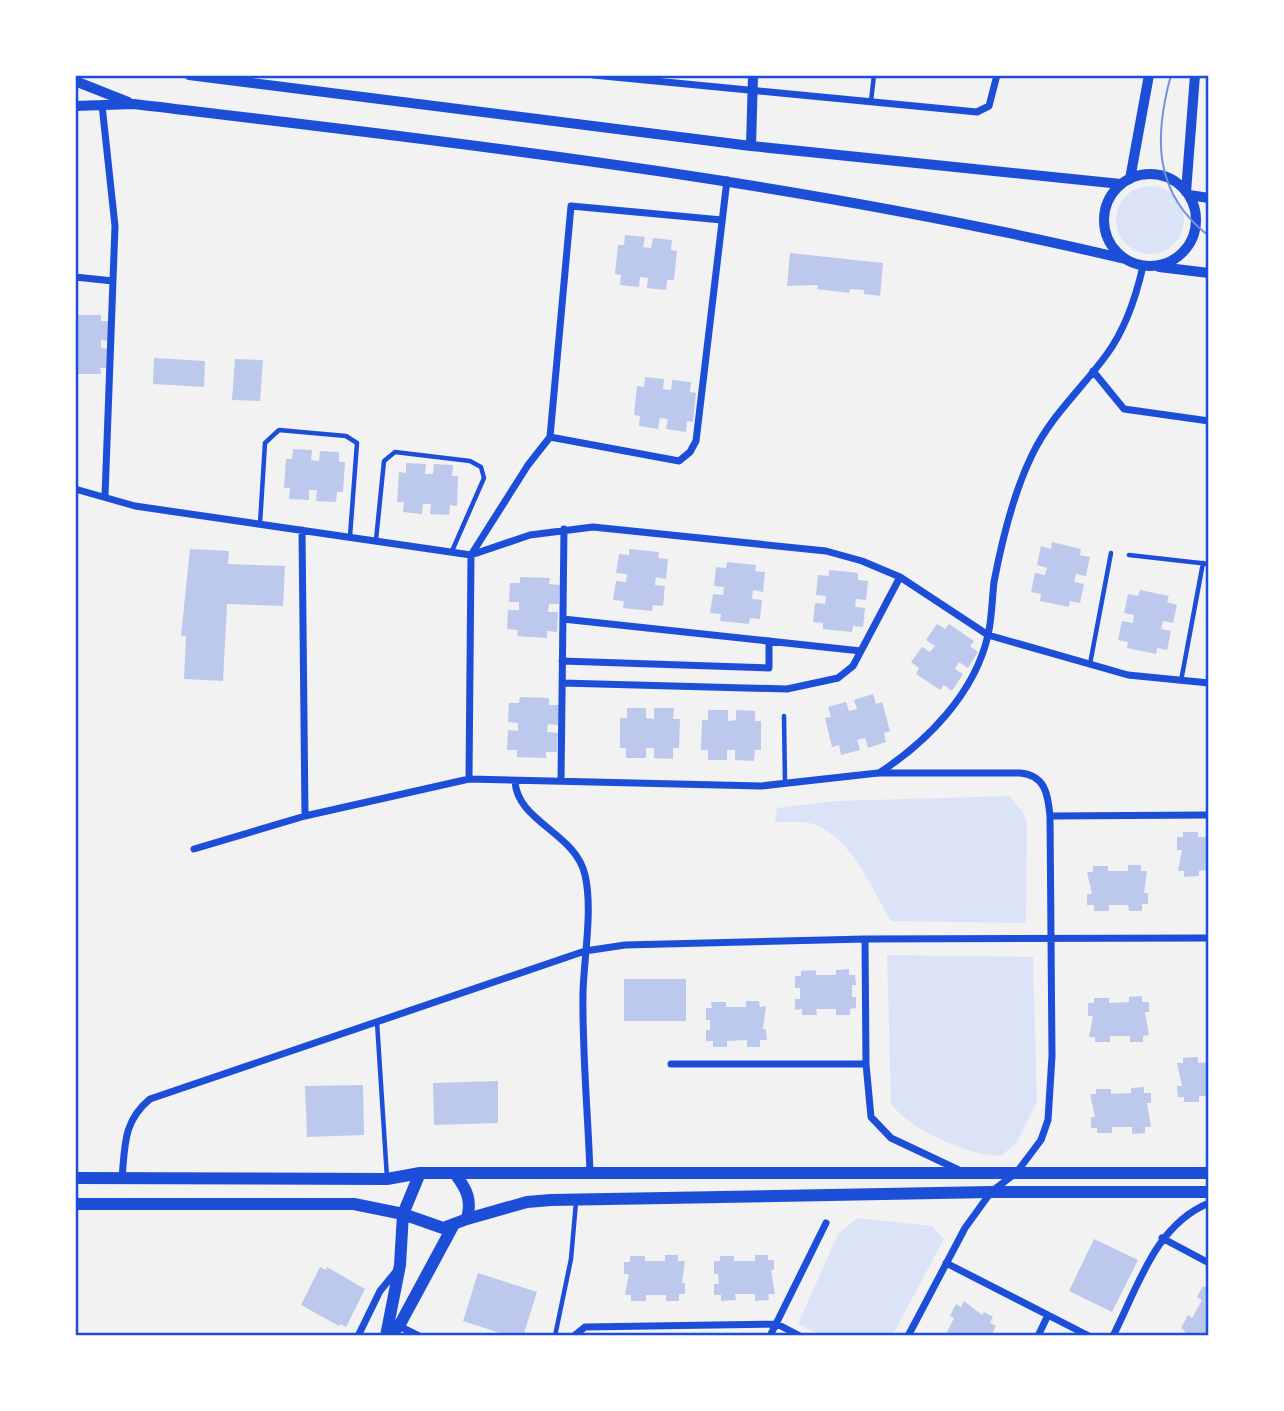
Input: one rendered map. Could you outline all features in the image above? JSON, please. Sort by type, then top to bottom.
[{"type":"main road","points":[[75,1178],[387,1179],[420,1173],[1209,1172]]},
{"type":"main road","points":[[387,1336],[400,1265],[403,1214],[420,1173]]},
{"type":"main road","points":[[456,1175],[469,1196],[467,1219]]},
{"type":"main road","points":[[75,1204],[354,1204],[403,1214],[443,1228],[527,1202],[991,1192],[1209,1192]]},
{"type":"main road","points":[[387,1336],[399,1326],[453,1226]]},
{"type":"street","points":[[189,75],[751,146],[1126,182],[1158,175],[1176,182],[1188,194],[1209,198]]},
{"type":"street","points":[[593,75],[981,111],[989,106],[997,75]]},
{"type":"street","points":[[751,146],[753,75]]},
{"type":"street","points":[[1125,259],[1107,237],[1104,218],[1109,199],[1126,182],[1149,75]]},
{"type":"street","points":[[1148,266],[1179,257],[1191,242],[1196,223],[1188,194],[1195,75]]},
{"type":"street","points":[[75,81],[134,104]]},
{"type":"street","points":[[75,106],[134,104],[573,156],[944,218],[1148,266],[1209,273]]},
{"type":"street","points":[[102,105],[115,226],[105,496]]},
{"type":"street","points":[[550,437],[679,461],[690,452],[697,435],[727,180]]},
{"type":"street","points":[[469,779],[471,555],[528,465],[550,437],[571,206],[722,220]]},
{"type":"street","points":[[1196,223],[1209,218]]},
{"type":"street","points":[[878,773],[909,752],[950,709],[972,674],[988,635],[1000,555],[1026,470],[1051,421],[1093,371],[1119,334],[1148,266]]},
{"type":"street","points":[[75,278],[113,281]]},
{"type":"street","points":[[1093,371],[1124,409],[1209,421]]},
{"type":"street","points":[[75,489],[135,506],[471,555],[530,535],[564,529],[616,527],[826,551],[900,577],[988,635],[1128,675],[1209,683]]},
{"type":"street","points":[[561,781],[564,529]]},
{"type":"street","points":[[302,530],[305,816]]},
{"type":"street","points":[[562,683],[787,689],[843,676],[851,670],[900,577]]},
{"type":"street","points":[[563,618],[861,651]]},
{"type":"street","points":[[562,661],[769,668],[769,641]]},
{"type":"street","points":[[194,849],[305,816],[469,779],[761,786],[878,773],[1028,774],[1037,777],[1048,792],[1050,816],[1053,936],[1052,1076],[1048,1120],[1041,1140],[1017,1172],[991,1192],[965,1228],[908,1336]]},
{"type":"street","points":[[515,781],[516,794],[522,804],[575,851],[582,865],[587,887],[583,996],[590,1173]]},
{"type":"street","points":[[1050,816],[1209,815]]},
{"type":"street","points":[[122,1178],[128,1125],[137,1110],[150,1099],[585,951],[625,945],[865,939],[1053,936],[1209,938]]},
{"type":"street","points":[[865,939],[866,1064],[871,1117],[876,1125],[900,1144],[962,1171]]},
{"type":"street","points":[[671,1064],[866,1064]]},
{"type":"street","points":[[1113,1336],[1162,1238],[1187,1212],[1209,1203]]},
{"type":"street","points":[[770,1336],[826,1223]]},
{"type":"street","points":[[1162,1238],[1209,1263]]},
{"type":"street","points":[[946,1263],[1089,1336]]},
{"type":"street","points":[[358,1336],[380,1291],[400,1265]]},
{"type":"street","points":[[1038,1336],[1048,1315]]},
{"type":"street","points":[[574,1336],[585,1327],[776,1324],[800,1336]]},
{"type":"street","points":[[399,1326],[414,1335]]},
{"type":"lane","points":[[871,102],[874,75]]},
{"type":"lane","points":[[260,524],[265,443],[272,434],[279,430],[346,436],[357,443],[350,537]]},
{"type":"lane","points":[[376,541],[384,461],[387,456],[395,452],[470,461],[481,467],[484,478],[452,552]]},
{"type":"lane","points":[[1090,665],[1111,553]]},
{"type":"lane","points":[[1129,555],[1206,563],[1181,682]]},
{"type":"lane","points":[[784,716],[785,784]]},
{"type":"lane","points":[[377,1021],[387,1179]]},
{"type":"lane","points":[[555,1336],[571,1259],[576,1200]]},
{"type":"shaded area","points":[[1150,186],[1163,189],[1174,196],[1181,207],[1184,220],[1181,233],[1174,244],[1163,251],[1150,254],[1137,251],[1126,244],[1119,233],[1116,220],[1119,207],[1126,196],[1137,189]]},
{"type":"shaded area","points":[[1009,796],[1022,811],[1027,822],[1026,923],[891,921],[859,865],[839,840],[813,824],[775,822],[777,808],[835,801]]},
{"type":"shaded area","points":[[887,955],[1033,957],[1037,1102],[1017,1142],[1001,1156],[972,1151],[941,1140],[912,1123],[891,1104]]},
{"type":"shaded area","points":[[857,1218],[932,1226],[944,1239],[892,1336],[822,1336],[798,1324],[838,1234]]},
{"type":"building","points":[[625,235],[645,237],[643,247],[651,248],[653,238],[672,240],[671,250],[677,251],[674,280],[667,280],[666,290],[647,288],[648,278],[640,277],[639,287],[620,285],[621,275],[615,274],[618,245],[624,245]]},
{"type":"building","points":[[790,253],[883,263],[880,296],[864,294],[864,290],[850,289],[849,293],[817,289],[818,285],[787,286]]},
{"type":"building","points":[[75,315],[101,315],[101,321],[111,321],[111,341],[101,340],[101,348],[111,349],[111,368],[100,368],[101,374],[75,374]]},
{"type":"building","points":[[154,358],[205,361],[204,387],[153,384]]},
{"type":"building","points":[[235,359],[263,360],[260,401],[232,400]]},
{"type":"building","points":[[645,377],[664,379],[663,389],[671,390],[672,380],[691,382],[690,392],[696,393],[693,422],[687,421],[686,432],[666,429],[668,419],[660,418],[658,429],[639,426],[640,416],[634,415],[637,386],[644,387]]},
{"type":"building","points":[[293,449],[312,450],[311,460],[319,461],[320,451],[339,452],[339,462],[345,462],[343,492],[337,492],[336,502],[316,501],[317,490],[309,490],[309,500],[289,499],[290,488],[284,488],[286,459],[292,459]]},
{"type":"building","points":[[406,463],[426,464],[425,474],[433,474],[434,464],[453,465],[452,476],[458,476],[457,506],[450,505],[449,515],[430,514],[431,504],[423,504],[422,514],[403,512],[404,502],[397,502],[399,472],[406,473]]},
{"type":"building","points":[[1052,542],[1081,549],[1080,555],[1090,557],[1086,576],[1076,574],[1074,582],[1084,584],[1080,603],[1070,601],[1069,607],[1040,601],[1041,594],[1031,592],[1035,573],[1045,575],[1047,568],[1037,565],[1041,546],[1051,549]]},
{"type":"building","points":[[190,549],[229,551],[228,564],[285,566],[283,606],[227,604],[223,681],[184,679],[186,636],[181,636]]},
{"type":"building","points":[[629,549],[659,552],[658,558],[668,559],[666,579],[656,577],[655,585],[665,586],[663,606],[653,605],[652,611],[623,608],[624,601],[613,600],[616,581],[626,582],[627,574],[616,573],[619,554],[629,555]]},
{"type":"building","points":[[727,562],[756,565],[755,571],[765,572],[763,592],[753,590],[752,599],[762,600],[760,619],[750,618],[749,624],[720,621],[721,614],[710,613],[713,594],[723,595],[724,587],[714,586],[716,567],[726,568]]},
{"type":"building","points":[[829,570],[858,573],[858,580],[868,581],[866,600],[856,599],[855,607],[865,608],[863,627],[853,626],[852,632],[823,629],[823,623],[813,622],[815,603],[825,604],[826,596],[816,595],[818,575],[829,576]]},
{"type":"building","points":[[520,577],[550,578],[549,584],[560,585],[559,604],[549,604],[548,612],[558,612],[557,632],[547,631],[547,638],[517,636],[518,630],[507,629],[508,610],[519,610],[519,602],[509,602],[510,583],[520,583]]},
{"type":"building","points":[[1140,590],[1169,596],[1167,602],[1177,605],[1173,623],[1163,621],[1161,629],[1171,631],[1167,650],[1157,648],[1156,654],[1127,648],[1128,642],[1118,640],[1122,621],[1133,623],[1134,615],[1124,613],[1128,594],[1138,596]]},
{"type":"building","points":[[937,624],[945,629],[949,624],[974,641],[970,646],[978,652],[968,668],[959,662],[955,669],[963,674],[952,691],[944,685],[940,690],[916,674],[919,668],[911,662],[922,647],[930,652],[935,646],[926,640]]},
{"type":"building","points":[[873,694],[876,704],[882,702],[890,731],[884,733],[886,742],[868,748],[865,738],[857,740],[860,750],[841,755],[839,745],[832,747],[825,718],[831,717],[828,707],[846,702],[849,711],[857,709],[854,700]]},
{"type":"building","points":[[520,697],[549,698],[549,705],[559,705],[558,725],[548,724],[547,732],[558,733],[557,752],[546,752],[546,758],[517,757],[517,750],[507,750],[508,730],[518,731],[518,723],[508,722],[509,703],[519,703]]},
{"type":"building","points":[[627,708],[646,708],[646,718],[654,719],[654,708],[674,708],[673,719],[680,719],[679,748],[673,748],[673,759],[654,758],[654,748],[646,748],[646,758],[626,758],[626,748],[620,748],[620,718],[627,718]]},
{"type":"building","points":[[708,710],[728,710],[728,721],[736,720],[736,710],[755,711],[755,721],[761,721],[761,750],[755,750],[754,761],[735,760],[735,750],[727,750],[727,760],[708,760],[708,750],[701,750],[702,720],[708,720]]},
{"type":"building","points":[[1183,832],[1198,832],[1198,837],[1209,837],[1209,870],[1199,871],[1199,876],[1184,877],[1184,871],[1178,871],[1182,850],[1177,850],[1177,837],[1183,837]]},
{"type":"building","points":[[1128,865],[1141,865],[1141,871],[1147,871],[1144,893],[1148,893],[1148,904],[1142,904],[1142,911],[1129,911],[1128,905],[1109,905],[1109,911],[1094,911],[1094,905],[1087,905],[1087,894],[1092,894],[1087,872],[1093,872],[1093,866],[1108,866],[1108,871],[1128,871]]},
{"type":"building","points":[[849,969],[849,975],[855,975],[856,985],[852,985],[852,997],[856,997],[856,1008],[850,1009],[850,1015],[836,1015],[836,1009],[816,1009],[817,1015],[802,1015],[802,1009],[795,1010],[795,999],[800,999],[800,988],[795,988],[795,976],[801,976],[801,971],[816,970],[816,975],[836,975],[836,970]]},
{"type":"building","points":[[624,979],[686,979],[686,1021],[624,1021]]},
{"type":"building","points":[[1142,996],[1142,1002],[1149,1002],[1149,1012],[1145,1012],[1149,1035],[1143,1036],[1143,1042],[1130,1042],[1130,1036],[1110,1036],[1110,1042],[1095,1042],[1095,1037],[1089,1037],[1093,1016],[1088,1016],[1088,1003],[1094,1003],[1094,998],[1109,998],[1109,1003],[1129,1002],[1129,997]]},
{"type":"building","points":[[746,1001],[759,1001],[760,1007],[766,1006],[763,1029],[766,1029],[767,1040],[760,1040],[760,1047],[747,1047],[747,1040],[727,1041],[727,1047],[713,1047],[713,1041],[706,1041],[710,1020],[706,1020],[706,1008],[712,1008],[711,1002],[726,1002],[726,1007],[746,1007]]},
{"type":"building","points":[[1198,1057],[1198,1063],[1209,1062],[1209,1096],[1199,1096],[1199,1102],[1184,1102],[1184,1097],[1178,1097],[1177,1086],[1182,1086],[1177,1063],[1183,1063],[1183,1058]]},
{"type":"building","points":[[498,1081],[498,1123],[434,1125],[433,1083]]},
{"type":"building","points":[[363,1085],[364,1135],[307,1137],[305,1086]]},
{"type":"building","points":[[1144,1087],[1144,1093],[1151,1093],[1151,1103],[1147,1103],[1151,1127],[1145,1127],[1145,1133],[1132,1134],[1132,1127],[1112,1127],[1112,1133],[1097,1133],[1097,1128],[1091,1128],[1091,1117],[1095,1117],[1090,1094],[1096,1094],[1096,1089],[1111,1089],[1111,1094],[1131,1093],[1131,1088]]},
{"type":"building","points":[[1094,1239],[1138,1260],[1112,1312],[1069,1291]]},
{"type":"building","points":[[665,1255],[678,1255],[678,1261],[685,1261],[682,1283],[685,1283],[685,1294],[679,1294],[679,1301],[666,1301],[666,1295],[646,1295],[646,1301],[631,1301],[631,1295],[625,1295],[629,1274],[624,1274],[624,1262],[630,1262],[630,1256],[645,1256],[645,1261],[665,1261]]},
{"type":"building","points":[[755,1255],[768,1255],[768,1260],[774,1260],[774,1270],[771,1270],[775,1294],[768,1294],[769,1300],[755,1301],[755,1294],[735,1294],[736,1300],[721,1301],[721,1295],[714,1295],[714,1284],[719,1284],[718,1274],[714,1274],[714,1261],[720,1261],[720,1256],[734,1256],[734,1261],[755,1261]]},
{"type":"building","points":[[320,1267],[326,1270],[327,1267],[365,1289],[346,1327],[340,1324],[339,1326],[301,1305]]},
{"type":"building","points":[[478,1273],[537,1292],[523,1336],[509,1336],[463,1321]]},
{"type":"building","points":[[1203,1286],[1209,1289],[1209,1336],[1183,1336],[1185,1331],[1181,1328],[1188,1315],[1192,1318],[1202,1300],[1197,1297]]},
{"type":"building","points":[[964,1301],[982,1315],[984,1312],[993,1317],[990,1323],[996,1326],[991,1336],[945,1336],[954,1318],[950,1316],[956,1304],[961,1307]]},
{"type":"tram line","points":[[1171,75],[1162,120],[1163,163],[1168,183],[1177,201],[1209,236]]}]
